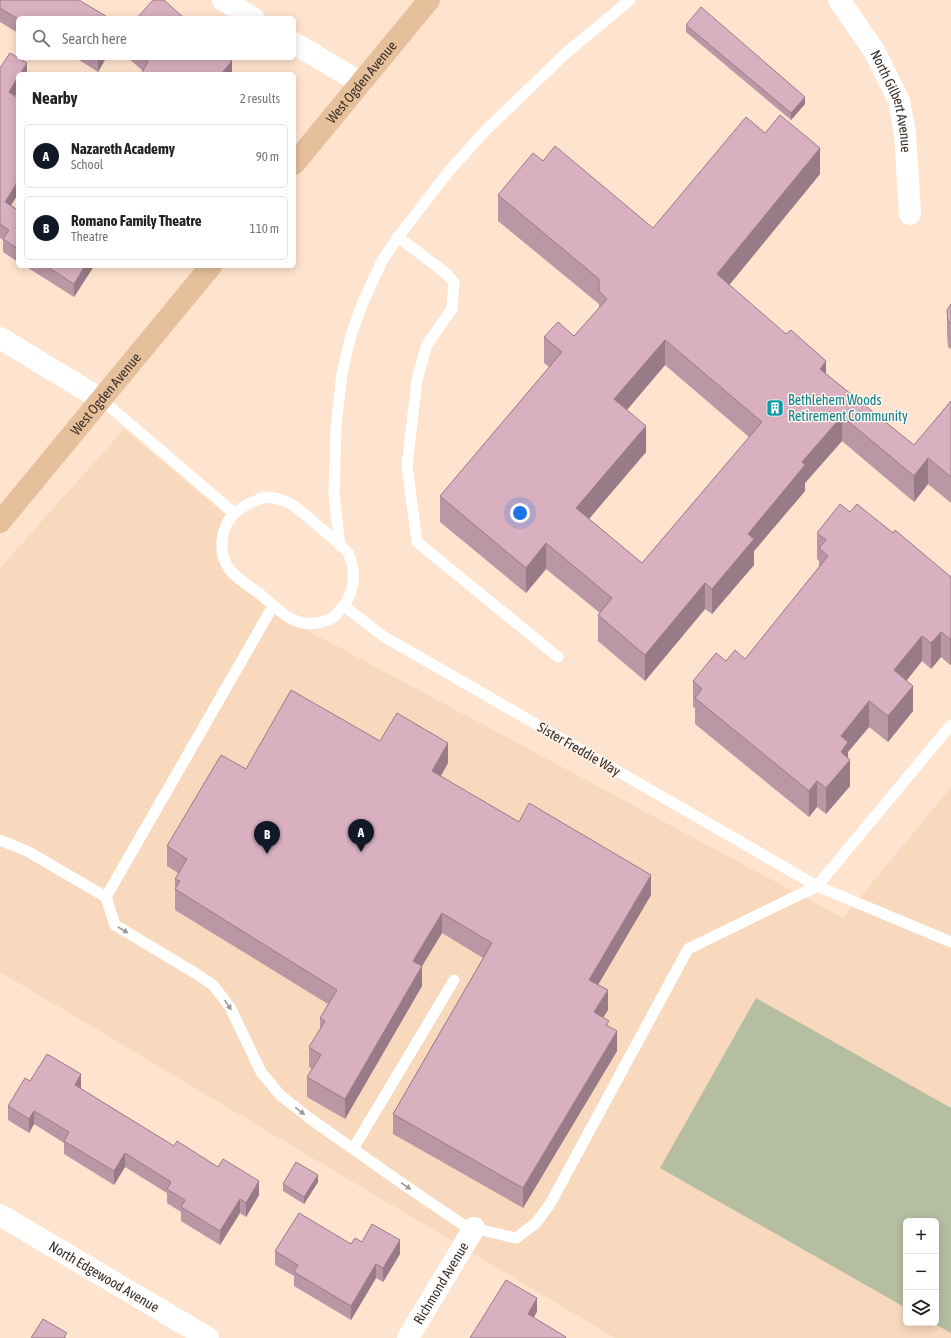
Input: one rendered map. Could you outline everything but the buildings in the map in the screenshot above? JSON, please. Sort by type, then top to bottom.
[{"type":"main road","name":"West Ogden Avenue","points":[[296,162],[428,0]]},
{"type":"main road","name":"West Ogden Avenue","points":[[0,522],[209,268]]},
{"type":"street","points":[[223,0],[250,16]]},
{"type":"street","name":"North Gilbert Avenue","points":[[839,0],[875,52],[898,101],[905,133],[910,214]]},
{"type":"street","points":[[296,44],[361,83]]},
{"type":"street","points":[[0,338],[102,400]]},
{"type":"street","name":"North Edgewood Avenue","points":[[0,1215],[208,1338]]},
{"type":"street","name":"Richmond Avenue","points":[[408,1338],[474,1228]]},
{"type":"lane","points":[[340,546],[334,494],[336,426],[342,373],[350,335],[362,302],[382,261],[398,236],[449,171],[485,131],[566,53],[630,0]]},
{"type":"lane","points":[[398,236],[447,274],[454,283],[452,309],[427,344],[417,380],[407,466],[417,542],[558,657]]},
{"type":"lane","points":[[102,400],[234,513]]},
{"type":"lane","points":[[265,497],[278,498],[291,504],[340,546],[347,551],[352,565],[354,577],[352,591],[344,606],[332,618],[318,623],[304,624],[289,619],[231,571],[223,557],[221,543],[225,527],[234,513],[251,502],[265,497]]},
{"type":"lane","points":[[106,897],[273,606]]},
{"type":"lane","name":"Sister Freddie Way","points":[[344,606],[383,636],[817,886],[951,942]]},
{"type":"lane","points":[[0,840],[27,851],[106,897],[115,925],[195,973],[213,986],[230,1007],[262,1072],[280,1095],[312,1120],[465,1226],[516,1238],[536,1223],[550,1204],[688,949],[817,886],[951,725]]},
{"type":"lane","points":[[353,1149],[454,980]]},
{"type":"shaded area","points":[[124,429],[227,516],[218,530],[216,544],[217,560],[227,573],[289,625],[307,630],[843,918],[951,787],[951,1338],[615,1338],[0,972],[0,568]]},
{"type":"green space","points":[[756,998],[951,1108],[951,1333],[938,1326],[939,1218],[903,1218],[903,1306],[660,1168]]},
{"type":"place","name":"Bethlehem Woods Retirement Community","points":[[775,408]]},
{"type":"place","name":"Nazareth Academy","points":[[361,852]]},
{"type":"place","name":"Romano Family Theatre","points":[[267,854]]}]
